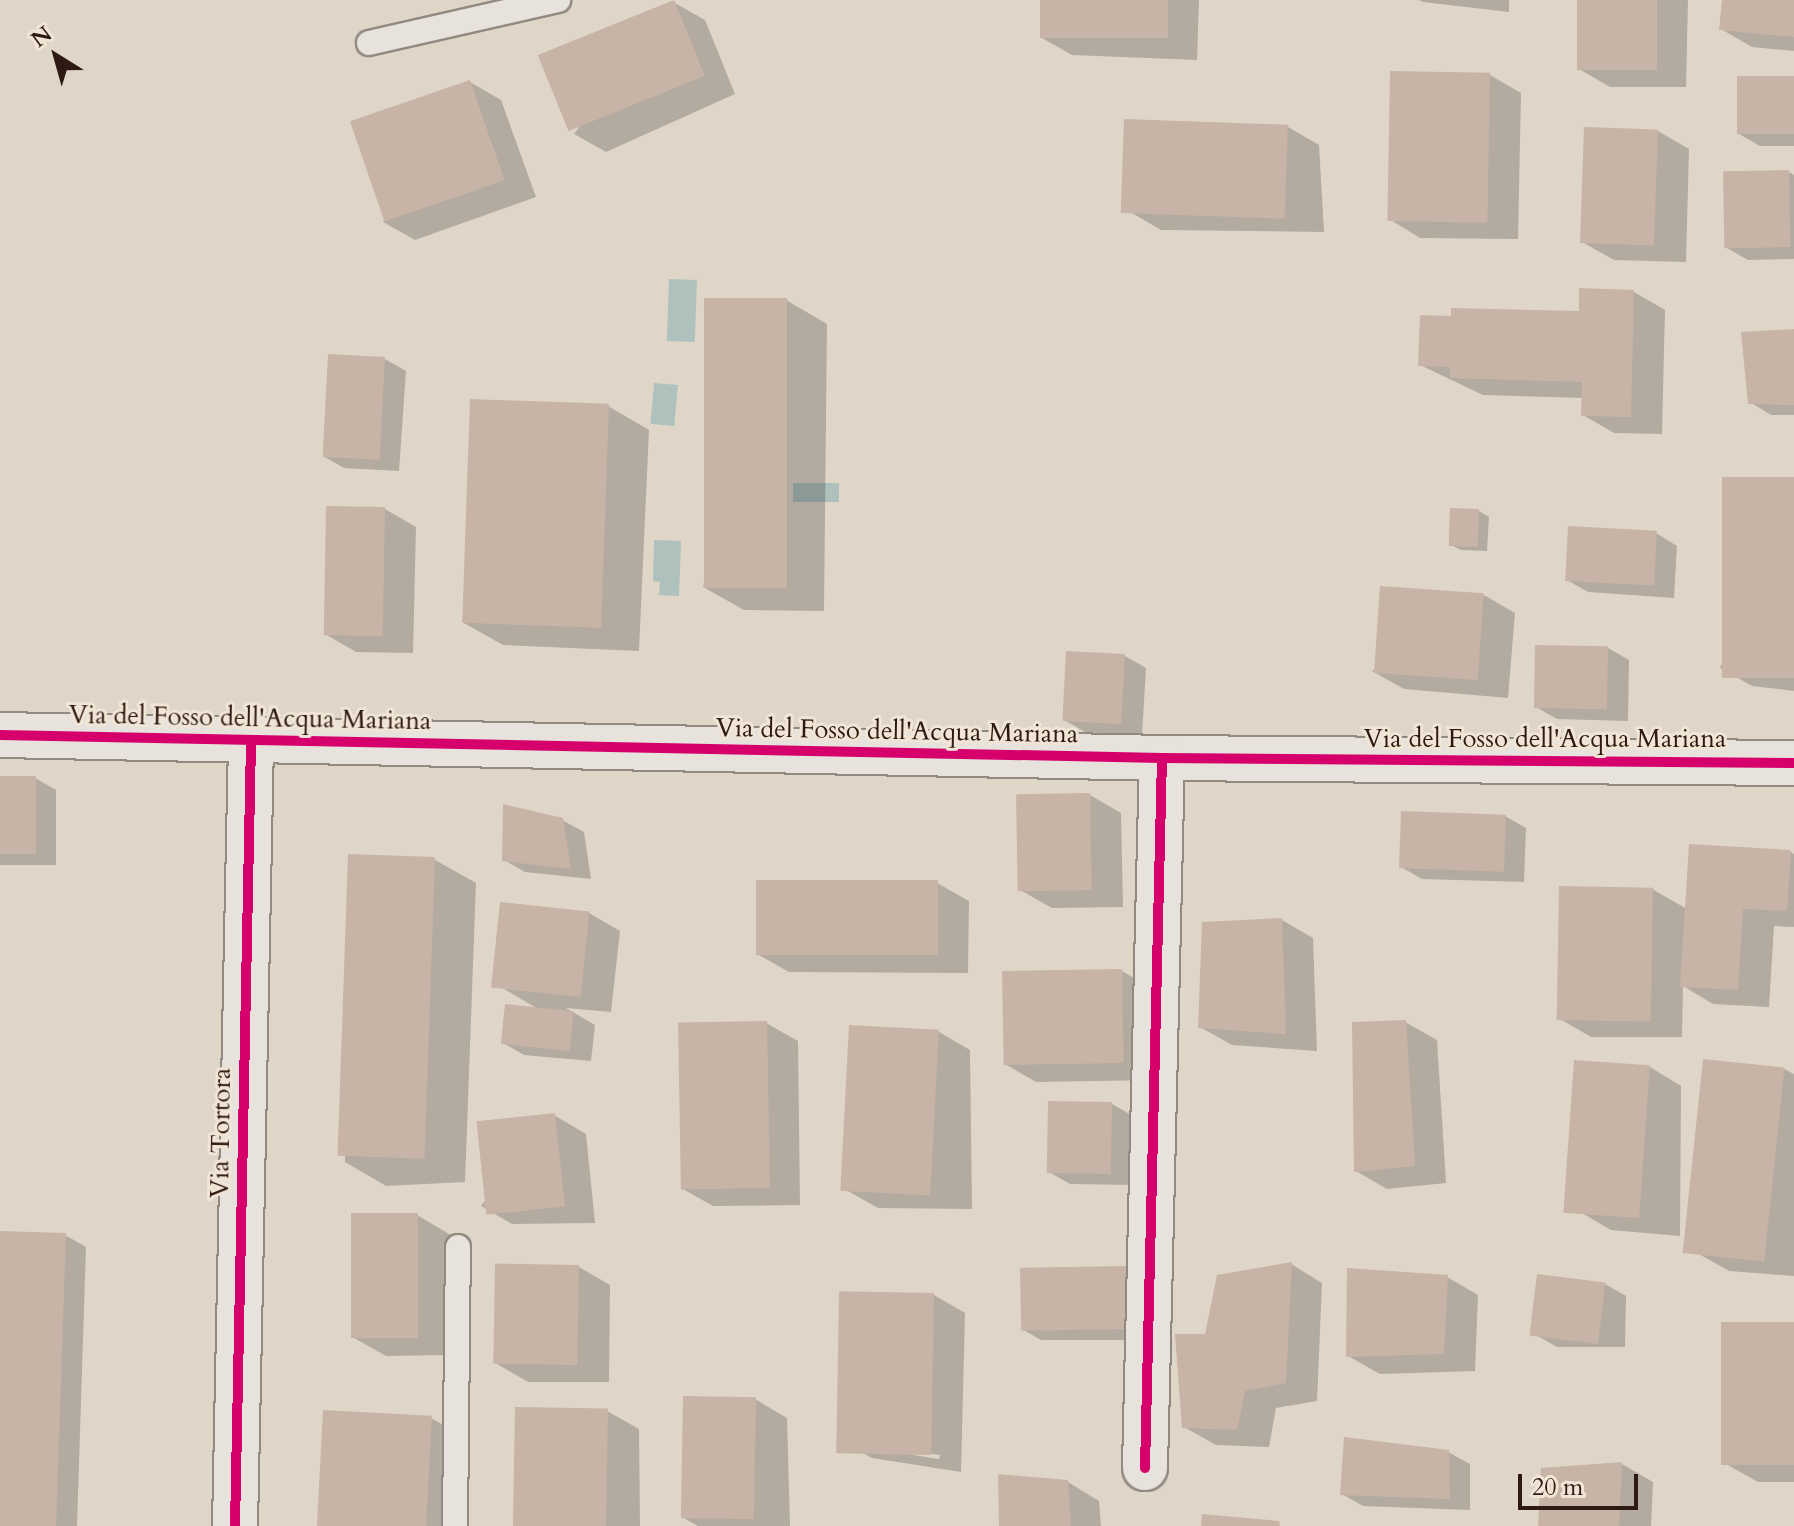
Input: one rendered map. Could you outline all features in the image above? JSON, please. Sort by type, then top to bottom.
[{"type":"street","name":"Via del Fosso dell'Acqua Mariana","points":[[0,735],[1162,758],[1794,763]]},
{"type":"street","name":"Via Tortora","points":[[235,1526],[251,740]]},
{"type":"street","points":[[1145,1468],[1162,758]]},
{"type":"lane","points":[[369,43],[558,0]]},
{"type":"lane","points":[[455,1526],[458,1247]]},
{"type":"shaded area","points":[[669,279],[697,280],[695,342],[667,341]]},
{"type":"shaded area","points":[[654,383],[678,385],[674,426],[650,424]]},
{"type":"shaded area","points":[[793,483],[839,483],[839,502],[793,502]]},
{"type":"shaded area","points":[[654,540],[681,541],[679,596],[659,595],[660,582],[653,581]]},
{"type":"building","points":[[674,0],[705,76],[568,131],[538,55]]},
{"type":"building","points":[[1040,0],[1168,0],[1168,38],[1040,38]]},
{"type":"building","points":[[1577,0],[1657,0],[1657,70],[1577,70]]},
{"type":"building","points":[[1722,0],[1794,0],[1794,37],[1719,30]]},
{"type":"building","points":[[1390,71],[1490,73],[1487,223],[1387,221]]},
{"type":"building","points":[[1737,76],[1794,76],[1794,134],[1737,134]]},
{"type":"building","points":[[470,80],[505,180],[384,222],[350,121]]},
{"type":"building","points":[[1124,119],[1288,125],[1285,219],[1121,213]]},
{"type":"building","points":[[1584,127],[1658,130],[1654,246],[1580,243]]},
{"type":"building","points":[[1789,170],[1790,247],[1724,248],[1723,171]]},
{"type":"building","points":[[1579,288],[1634,290],[1631,417],[1581,416],[1582,382],[1450,378],[1450,367],[1418,366],[1420,315],[1451,316],[1451,308],[1579,311]]},
{"type":"building","points":[[704,298],[787,298],[787,588],[704,588]]},
{"type":"building","points":[[1794,329],[1794,405],[1748,404],[1741,332]]},
{"type":"building","points":[[328,354],[385,357],[380,460],[323,457]]},
{"type":"building","points":[[470,399],[609,404],[601,628],[462,623]]},
{"type":"building","points":[[1722,477],[1794,477],[1794,678],[1722,678]]},
{"type":"building","points":[[326,506],[385,507],[383,636],[324,635]]},
{"type":"building","points":[[1450,508],[1479,509],[1478,547],[1449,546]]},
{"type":"building","points":[[1568,526],[1657,531],[1654,586],[1565,581]]},
{"type":"building","points":[[1380,586],[1484,593],[1478,680],[1374,673]]},
{"type":"building","points":[[1535,645],[1608,646],[1607,709],[1534,708]]},
{"type":"building","points":[[1066,651],[1125,654],[1121,724],[1062,721]]},
{"type":"building","points":[[0,776],[36,776],[36,854],[0,854]]},
{"type":"building","points":[[1090,793],[1092,890],[1018,891],[1016,794]]},
{"type":"building","points":[[503,804],[563,818],[571,869],[502,861]]},
{"type":"building","points":[[1401,811],[1506,815],[1504,872],[1399,868]]},
{"type":"building","points":[[1689,844],[1791,850],[1787,911],[1743,909],[1738,990],[1680,987]]},
{"type":"building","points":[[348,854],[435,857],[424,1159],[338,1156]]},
{"type":"building","points":[[756,880],[938,880],[938,955],[756,955]]},
{"type":"building","points":[[1559,886],[1653,888],[1651,1022],[1557,1020]]},
{"type":"building","points":[[500,902],[590,911],[581,997],[491,988]]},
{"type":"building","points":[[1282,918],[1286,1034],[1198,1028],[1202,922]]},
{"type":"building","points":[[1122,969],[1124,1063],[1004,1065],[1002,971]]},
{"type":"building","points":[[505,1004],[574,1011],[569,1051],[501,1044]]},
{"type":"building","points":[[1406,1020],[1415,1166],[1354,1172],[1352,1022]]},
{"type":"building","points":[[767,1021],[770,1188],[681,1190],[678,1023]]},
{"type":"building","points":[[849,1025],[939,1030],[930,1195],[840,1191]]},
{"type":"building","points":[[1703,1059],[1785,1068],[1764,1262],[1683,1253]]},
{"type":"building","points":[[1574,1060],[1650,1065],[1639,1218],[1563,1213]]},
{"type":"building","points":[[1048,1101],[1112,1102],[1111,1174],[1047,1173]]},
{"type":"building","points":[[555,1113],[565,1206],[486,1215],[476,1121]]},
{"type":"building","points":[[351,1213],[418,1213],[418,1338],[351,1338]]},
{"type":"building","points":[[0,1231],[66,1233],[56,1526],[0,1526]]},
{"type":"building","points":[[1292,1262],[1286,1383],[1245,1391],[1237,1430],[1182,1428],[1175,1334],[1205,1334],[1217,1275]]},
{"type":"building","points":[[495,1264],[579,1265],[577,1365],[493,1364]]},
{"type":"building","points":[[1127,1266],[1128,1329],[1021,1331],[1020,1268]]},
{"type":"building","points":[[1347,1268],[1448,1275],[1444,1354],[1346,1357]]},
{"type":"building","points":[[1537,1274],[1605,1282],[1598,1344],[1529,1336]]},
{"type":"building","points":[[839,1291],[934,1293],[931,1455],[836,1453]]},
{"type":"building","points":[[1721,1322],[1794,1322],[1794,1465],[1721,1465]]},
{"type":"building","points":[[683,1396],[756,1397],[754,1519],[681,1518]]},
{"type":"building","points":[[515,1407],[608,1409],[606,1526],[513,1526]]},
{"type":"building","points":[[323,1410],[432,1416],[426,1526],[317,1526]]},
{"type":"building","points":[[1344,1437],[1449,1450],[1450,1499],[1340,1495]]},
{"type":"building","points":[[1622,1462],[1619,1526],[1538,1526],[1541,1468]]},
{"type":"building","points":[[998,1474],[1068,1480],[1071,1526],[999,1526]]},
{"type":"building","points":[[1202,1514],[1279,1521],[1280,1526],[1201,1526]]},
{"type":"cycle path","points":[[0,735],[1162,758],[1794,763]]},
{"type":"cycle path","points":[[235,1526],[251,740]]},
{"type":"cycle path","points":[[1145,1468],[1162,758]]}]
